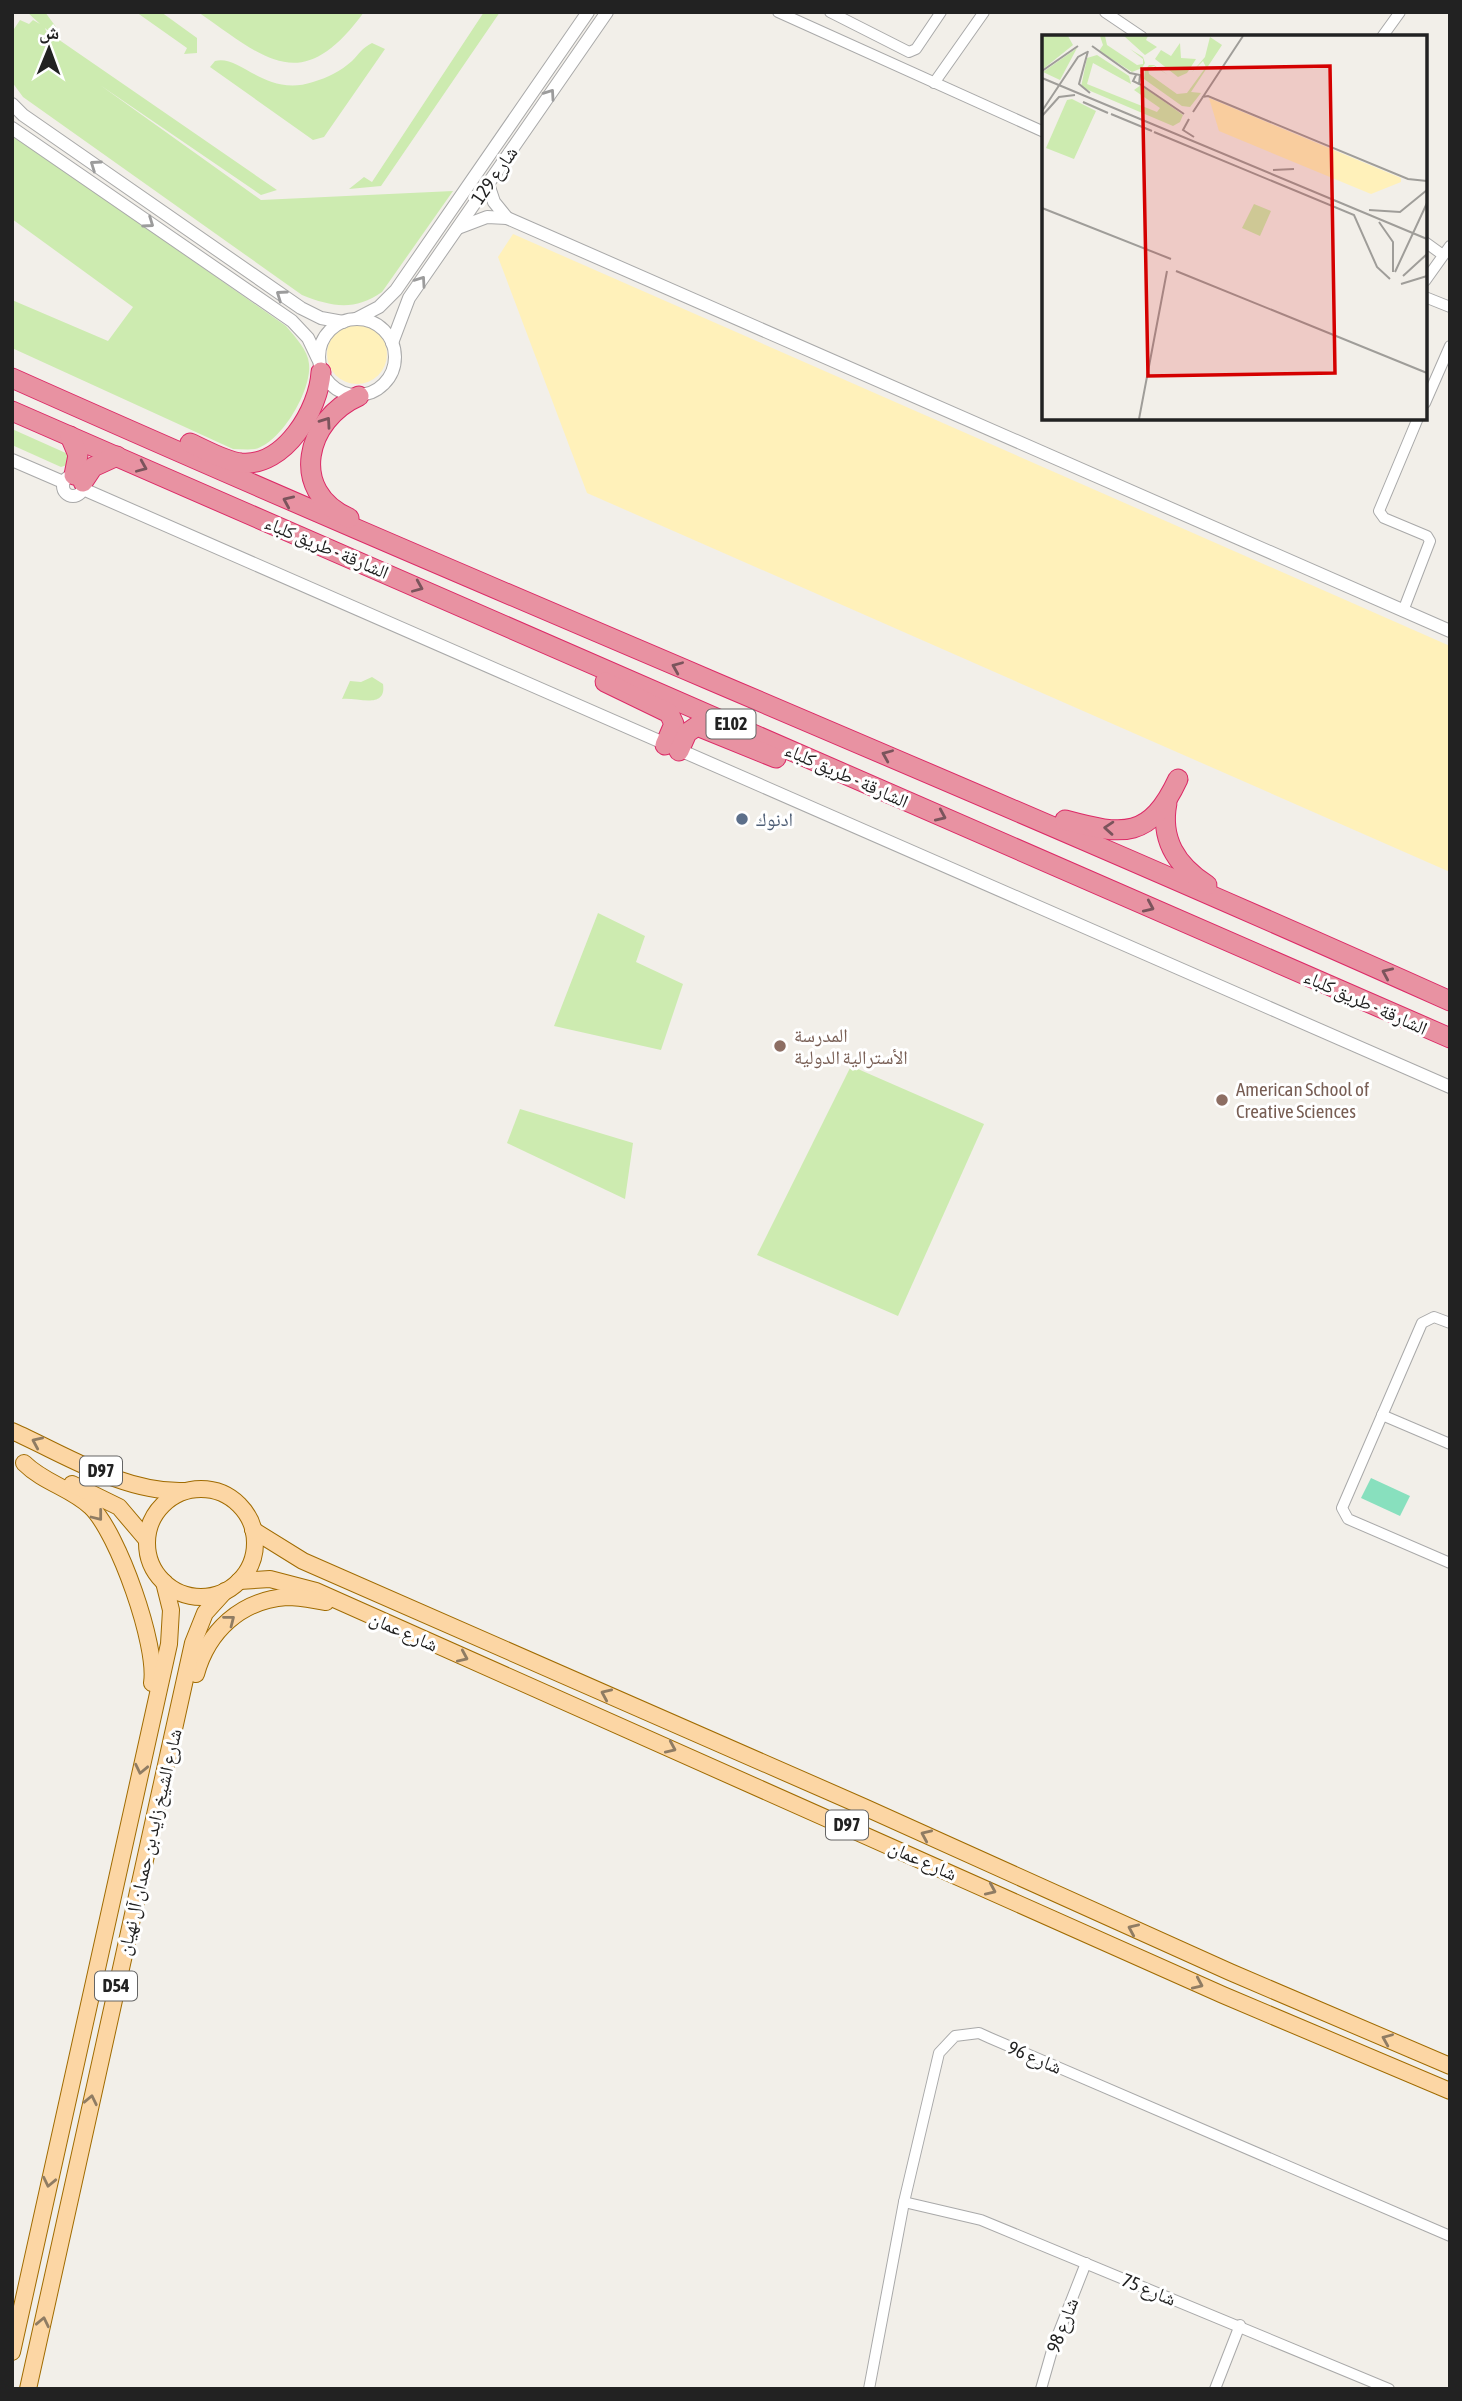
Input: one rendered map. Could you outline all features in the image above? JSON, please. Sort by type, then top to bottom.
[{"type":"highway","points":[[12,365],[230,461],[244,463],[270,457],[292,437],[315,402],[320,365]]},
{"type":"highway","name":"الشارقة - طريق كلباء","points":[[12,378],[290,502],[616,642],[1005,804],[1450,1001]]},
{"type":"highway","points":[[359,396],[335,409],[314,442],[312,478],[317,491],[331,508],[571,616],[616,642]]},
{"type":"highway","name":"الشارقة - طريق كلباء","points":[[12,411],[1450,1038]]},
{"type":"highway","points":[[70,436],[78,455],[76,482]]},
{"type":"highway","points":[[76,482],[93,467],[117,456]]},
{"type":"highway","points":[[527,634],[558,660],[669,713],[674,724],[672,748]]},
{"type":"highway","points":[[672,748],[697,726],[820,776],[859,780]]},
{"type":"highway","points":[[1005,804],[1107,830],[1131,829],[1154,819],[1167,802],[1178,779]]},
{"type":"highway","points":[[1167,802],[1163,821],[1169,847],[1183,866],[1201,881],[1245,909]]},
{"type":"main road","name":"D97","points":[[12,1431],[128,1483],[163,1491],[194,1489]]},
{"type":"main road","name":"D97","points":[[18,1460],[111,1502],[127,1514],[147,1540]]},
{"type":"main road","points":[[18,1460],[41,1478],[83,1500],[108,1530],[150,1639],[153,1675],[145,1715],[150,1728]]},
{"type":"main road","points":[[194,1489],[224,1494],[237,1503],[253,1530],[253,1557],[239,1581],[225,1591],[209,1596],[193,1596],[177,1591],[164,1582],[154,1570],[147,1540],[151,1522],[161,1506],[176,1495],[194,1489]]},
{"type":"main road","name":"شارع عمان","points":[[253,1530],[303,1561],[864,1807],[1230,1972],[1450,2066]]},
{"type":"main road","name":"شارع عمان","points":[[239,1581],[286,1581],[340,1603],[1223,1995],[1450,2091]]},
{"type":"main road","name":"شارع الشيخ زايد بن حمدان آل نهيان","points":[[12,2353],[171,1633],[171,1610],[164,1582]]},
{"type":"main road","name":"شارع الشيخ زايد بن حمدان آل نهيان","points":[[28,2389],[196,1632],[205,1613],[225,1591]]},
{"type":"main road","points":[[176,1720],[185,1710],[206,1647],[214,1634],[238,1613],[266,1601],[288,1597],[340,1603]]},
{"type":"main road","points":[[12,2353],[24,2365],[20,2389]]},
{"type":"street","name":"شارع 129","points":[[349,320],[379,307],[396,290],[588,12]]},
{"type":"street","name":"شارع 129","points":[[392,343],[409,298],[607,12]]},
{"type":"street","points":[[778,12],[1042,131]]},
{"type":"street","points":[[833,14],[909,52],[916,49],[941,12]]},
{"type":"street","points":[[934,83],[984,12]]},
{"type":"street","points":[[1105,12],[1139,35]]},
{"type":"street","points":[[1383,35],[1394,14]]},
{"type":"street","points":[[12,104],[23,115],[301,308],[321,318],[374,323],[392,343],[396,356],[390,378],[372,393],[359,396],[336,390],[320,365],[308,338],[292,321],[12,128]]},
{"type":"street","points":[[488,184],[495,202],[507,218]]},
{"type":"street","points":[[458,228],[487,217],[507,218],[1450,632]]},
{"type":"street","points":[[1427,243],[1446,251],[1427,278]]},
{"type":"street","points":[[1427,298],[1450,307]]},
{"type":"street","points":[[320,365],[325,336],[349,320]]},
{"type":"street","points":[[1427,398],[1450,346]]},
{"type":"street","points":[[1403,611],[1430,541],[1427,536],[1384,518],[1379,511],[1418,420]]},
{"type":"street","points":[[12,460],[76,482],[672,748],[1450,1087]]},
{"type":"street","points":[[1450,1323],[1434,1317],[1422,1323],[1342,1504],[1348,1519],[1450,1563]]},
{"type":"street","points":[[1382,1415],[1450,1444]]},
{"type":"street","name":"شارع 96","points":[[869,2389],[904,2202],[939,2053],[955,2036],[979,2033],[1450,2236]]},
{"type":"street","name":"شارع 75","points":[[904,2202],[981,2220],[1389,2389]]},
{"type":"street","name":"شارع 98","points":[[1041,2389],[1053,2347],[1086,2263]]},
{"type":"street","points":[[1215,2389],[1240,2326]]},
{"type":"green space","points":[[27,12],[45,12],[56,27],[52,34],[45,28],[49,39],[52,35],[277,190],[261,195],[100,85],[261,200],[453,191],[382,292],[362,302],[343,305],[302,295],[23,97],[12,82],[12,32],[20,20],[29,24],[33,20],[40,24]]},
{"type":"green space","points":[[136,12],[161,12],[197,38],[197,53],[184,54],[187,48]]},
{"type":"green space","points":[[198,12],[364,12],[342,38],[322,55],[302,62],[284,62],[264,56]]},
{"type":"green space","points":[[484,12],[500,12],[381,186],[349,189],[364,177],[372,182]]},
{"type":"green space","points":[[372,43],[385,49],[324,137],[313,140],[210,67],[215,61],[224,61],[268,81],[296,85],[334,74]]},
{"type":"green space","points":[[12,134],[286,326],[306,354],[309,375],[293,414],[275,437],[255,449],[233,449],[12,348],[12,300],[108,341],[133,307],[12,219]]},
{"type":"green space","points":[[12,429],[68,454],[67,465],[61,467],[12,445]]},
{"type":"green space","points":[[372,677],[383,684],[383,692],[376,700],[342,699],[350,681],[361,682]]},
{"type":"green space","points":[[598,913],[645,936],[636,962],[683,984],[661,1050],[554,1026]]},
{"type":"green space","points":[[851,1066],[984,1124],[898,1316],[757,1255]]},
{"type":"green space","points":[[520,1109],[633,1143],[625,1199],[507,1143]]},
{"type":"green space","points":[[1371,1478],[1410,1496],[1400,1516],[1361,1498]]},
{"type":"sand","points":[[513,234],[1450,646],[1450,872],[587,493],[498,257]]},
{"type":"sand","points":[[351,324],[363,324],[382,337],[387,354],[385,366],[374,379],[363,384],[351,384],[332,371],[327,360],[327,348],[340,329]]},
{"type":"place","name":"ادنوك","points":[[742,819]]},
{"type":"place","name":"المدرسة الأسترالية الدولية","points":[[780,1046]]},
{"type":"place","name":"American School of Creative Sciences","points":[[1222,1100]]}]
